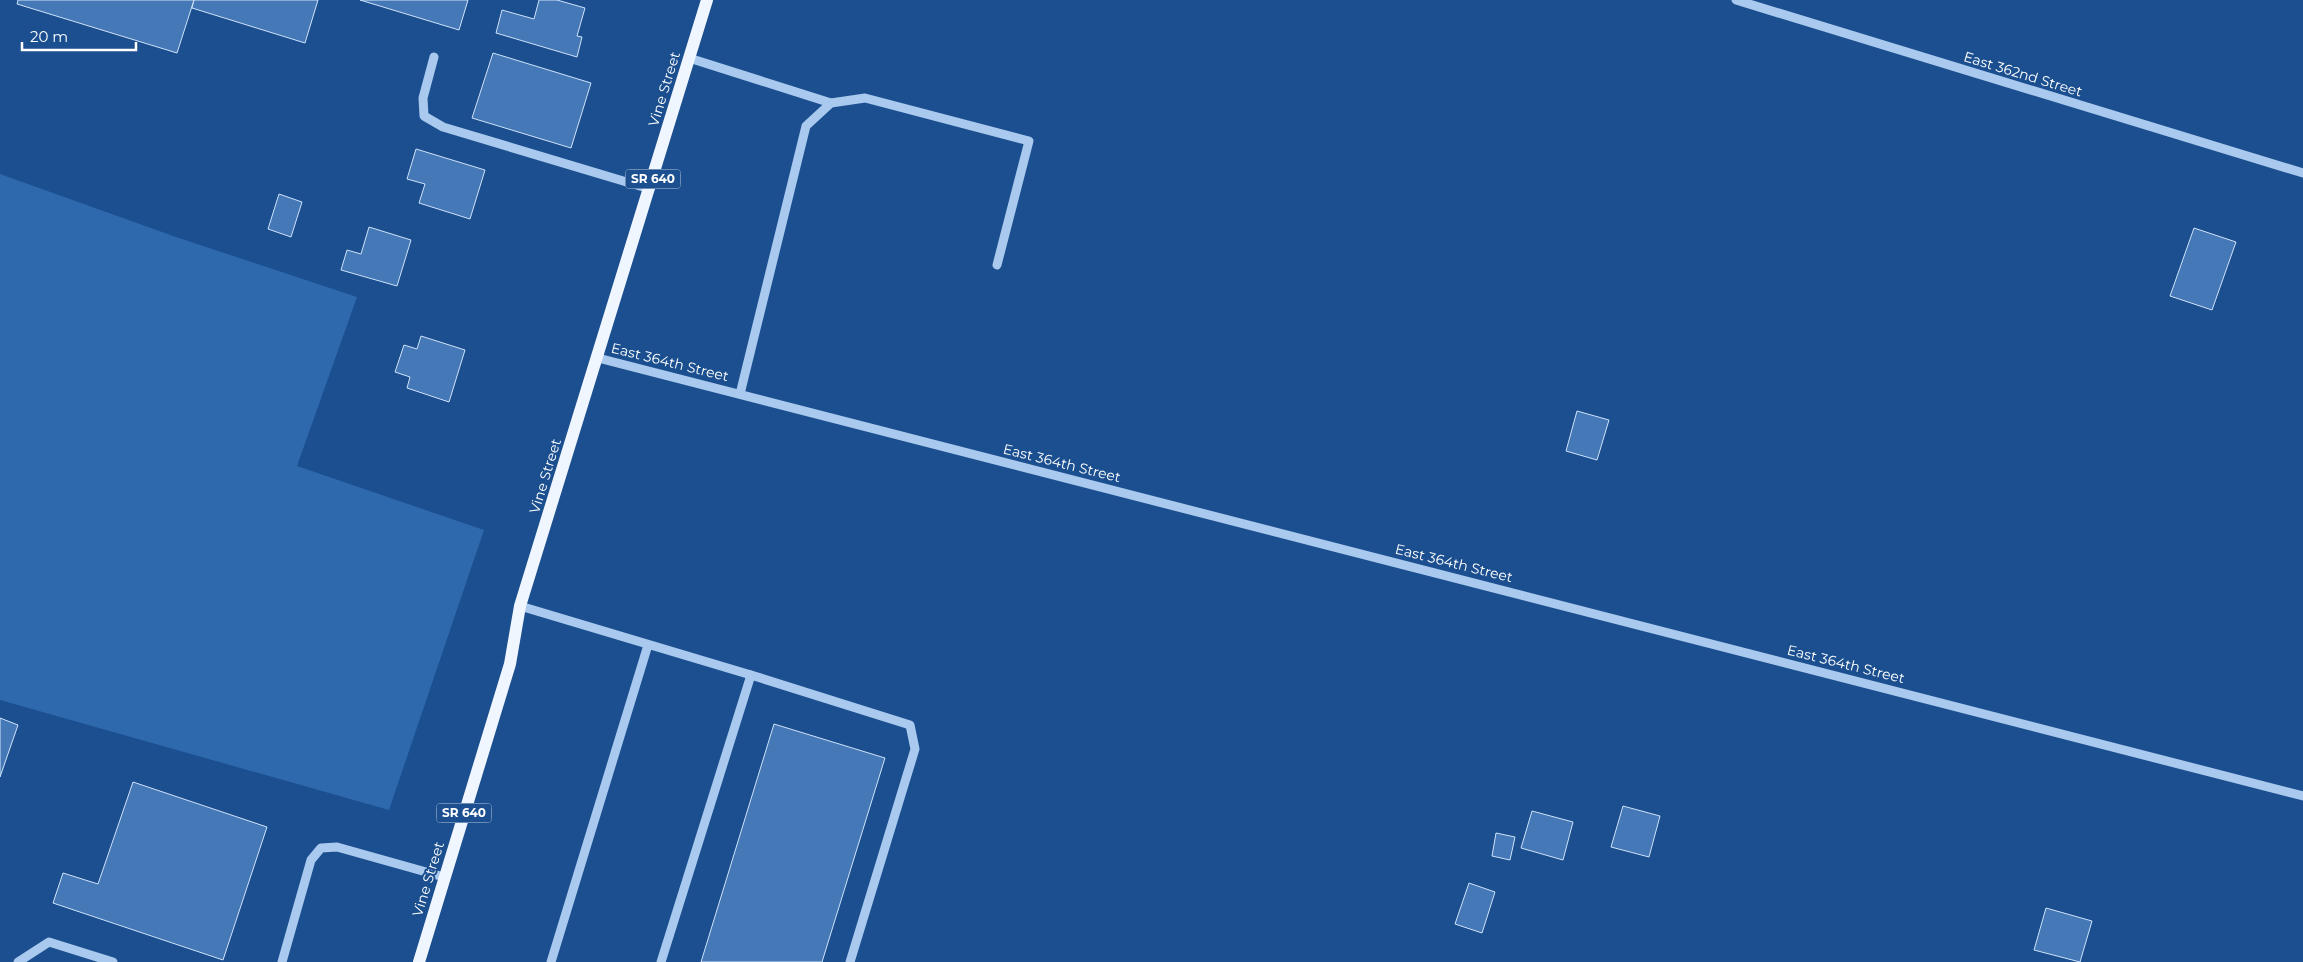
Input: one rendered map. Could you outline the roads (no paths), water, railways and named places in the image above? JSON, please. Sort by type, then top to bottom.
[{"type":"main road","name":"Vine Street","points":[[419,962],[510,664],[520,606],[707,0]]},
{"type":"street","name":"East 362nd Street","points":[[1736,0],[2303,173]]},
{"type":"street","points":[[434,57],[422,98],[424,116],[443,127],[650,189]]},
{"type":"street","points":[[689,58],[831,103],[865,98],[1029,140],[997,265]]},
{"type":"street","points":[[740,394],[806,126],[831,103]]},
{"type":"street","name":"East 364th Street","points":[[598,358],[2303,796]]},
{"type":"street","points":[[520,606],[910,725],[915,749],[850,962]]},
{"type":"street","points":[[551,962],[648,645]]},
{"type":"street","points":[[661,962],[751,675]]},
{"type":"street","points":[[282,962],[311,860],[321,848],[338,847],[444,877]]},
{"type":"street","points":[[18,962],[50,942],[113,962]]}]
